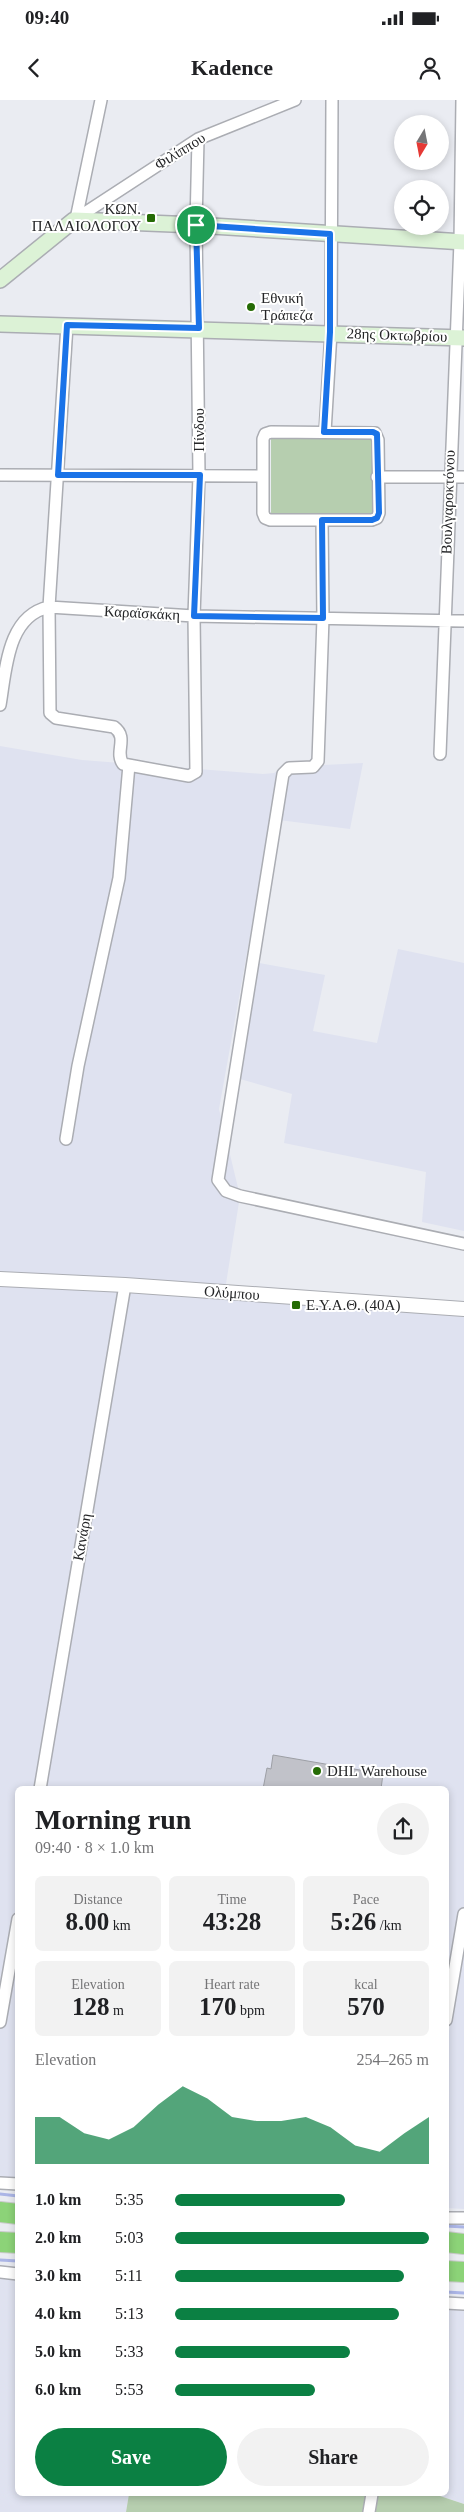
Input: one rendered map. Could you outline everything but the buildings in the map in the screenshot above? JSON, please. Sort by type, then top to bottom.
[{"type":"highway","points":[[0,2212],[15,2214]]},
{"type":"highway","points":[[0,2242],[15,2243]]},
{"type":"highway","points":[[449,2242],[464,2244]]},
{"type":"highway","points":[[449,2271],[464,2272]]},
{"type":"main road","points":[[0,280],[75,220],[196,225],[462,242]]},
{"type":"main road","name":"28ης Οκτωβρίου","points":[[0,324],[199,328],[460,337]]},
{"type":"street","points":[[75,220],[101,100]]},
{"type":"street","name":"Φιλίππου","points":[[75,220],[198,138],[295,100]]},
{"type":"street","points":[[324,432],[330,332],[332,100]]},
{"type":"street","name":"Βουλγαροκτόνου","points":[[440,754],[449,477],[460,337],[462,100]]},
{"type":"street","name":"Πίνδου","points":[[129,765],[188,776],[196,772],[194,616],[200,475],[196,225],[198,138]]},
{"type":"street","points":[[66,1139],[78,1066],[119,878],[129,765],[123,764],[120,759],[122,740],[118,730],[110,726],[56,718],[50,713],[49,608],[67,325]]},
{"type":"street","points":[[270,432],[324,432],[373,432],[377,434],[379,513],[377,518],[372,520],[270,520],[265,518],[263,513],[263,439],[266,434],[270,432]]},
{"type":"street","points":[[0,475],[263,476]]},
{"type":"street","points":[[377,476],[464,477]]},
{"type":"street","points":[[322,520],[323,618],[319,744],[315,766],[287,769],[282,774],[218,1180],[226,1191],[240,1196],[464,1244]]},
{"type":"street","points":[[0,705],[14,638],[26,618],[40,610],[49,608]]},
{"type":"street","name":"Καραϊσκάκη","points":[[49,608],[194,616],[464,621]]},
{"type":"street","name":"Ολύμπου","points":[[0,1279],[125,1285],[464,1310]]},
{"type":"street","name":"Κανάρη","points":[[41,1786],[125,1285]]},
{"type":"street","points":[[449,2002],[464,1914]]},
{"type":"street","points":[[0,2022],[15,1936]]},
{"type":"street","points":[[0,2183],[15,2184]]},
{"type":"street","points":[[449,2218],[464,2218]]},
{"type":"street","points":[[0,2272],[15,2274]]},
{"type":"street","points":[[449,2303],[464,2304]]},
{"type":"street","points":[[369,2512],[372,2496]]},
{"type":"shaded area","points":[[0,746],[82,760],[263,774],[274,773],[284,767],[363,763],[350,829],[271,819],[219,1109],[240,1196],[225,1290],[0,1275]]},
{"type":"shaded area","points":[[398,949],[464,963],[464,1231],[422,1222],[426,1172],[284,1143],[292,1094],[240,1079],[259,963],[325,975],[313,1031],[377,1043]]},
{"type":"shaded area","points":[[0,1279],[464,1309],[464,1923],[449,2010],[449,1786],[15,1786],[15,2184],[0,2183]]},
{"type":"shaded area","points":[[464,1945],[464,2209],[449,2208],[449,2032]]},
{"type":"shaded area","points":[[0,2275],[15,2277],[15,2496],[129,2496],[126,2512],[0,2512]]},
{"type":"shaded area","points":[[449,2306],[464,2307],[464,2504],[440,2496],[449,2496]]},
{"type":"green space","points":[[271,438],[372,438],[372,515],[271,514]]},
{"type":"green space","points":[[129,2496],[440,2496],[464,2504],[464,2512],[126,2512]]},
{"type":"waterway","points":[[0,2194],[15,2196]]},
{"type":"waterway","points":[[449,2226],[464,2227]]},
{"type":"waterway","points":[[0,2260],[15,2261]]},
{"type":"waterway","points":[[449,2292],[464,2293]]},
{"type":"place","name":"ΚΩΝ. ΠΑΛΑΙΟΛΟΓΟΥ","points":[[151,218]]},
{"type":"place","name":"Εθνική Τράπεζα","points":[[251,307]]},
{"type":"place","name":"Ε.Υ.Α.Θ. (40Α)","points":[[296,1305]]},
{"type":"place","name":"DHL Warehouse","points":[[317,1771]]},
{"type":"route","points":[[196,225],[330,234],[330,332],[324,432],[373,432],[377,434],[379,516],[375,520],[322,520],[323,618],[194,616],[200,475],[58,475],[67,325],[199,328],[196,225]]}]
